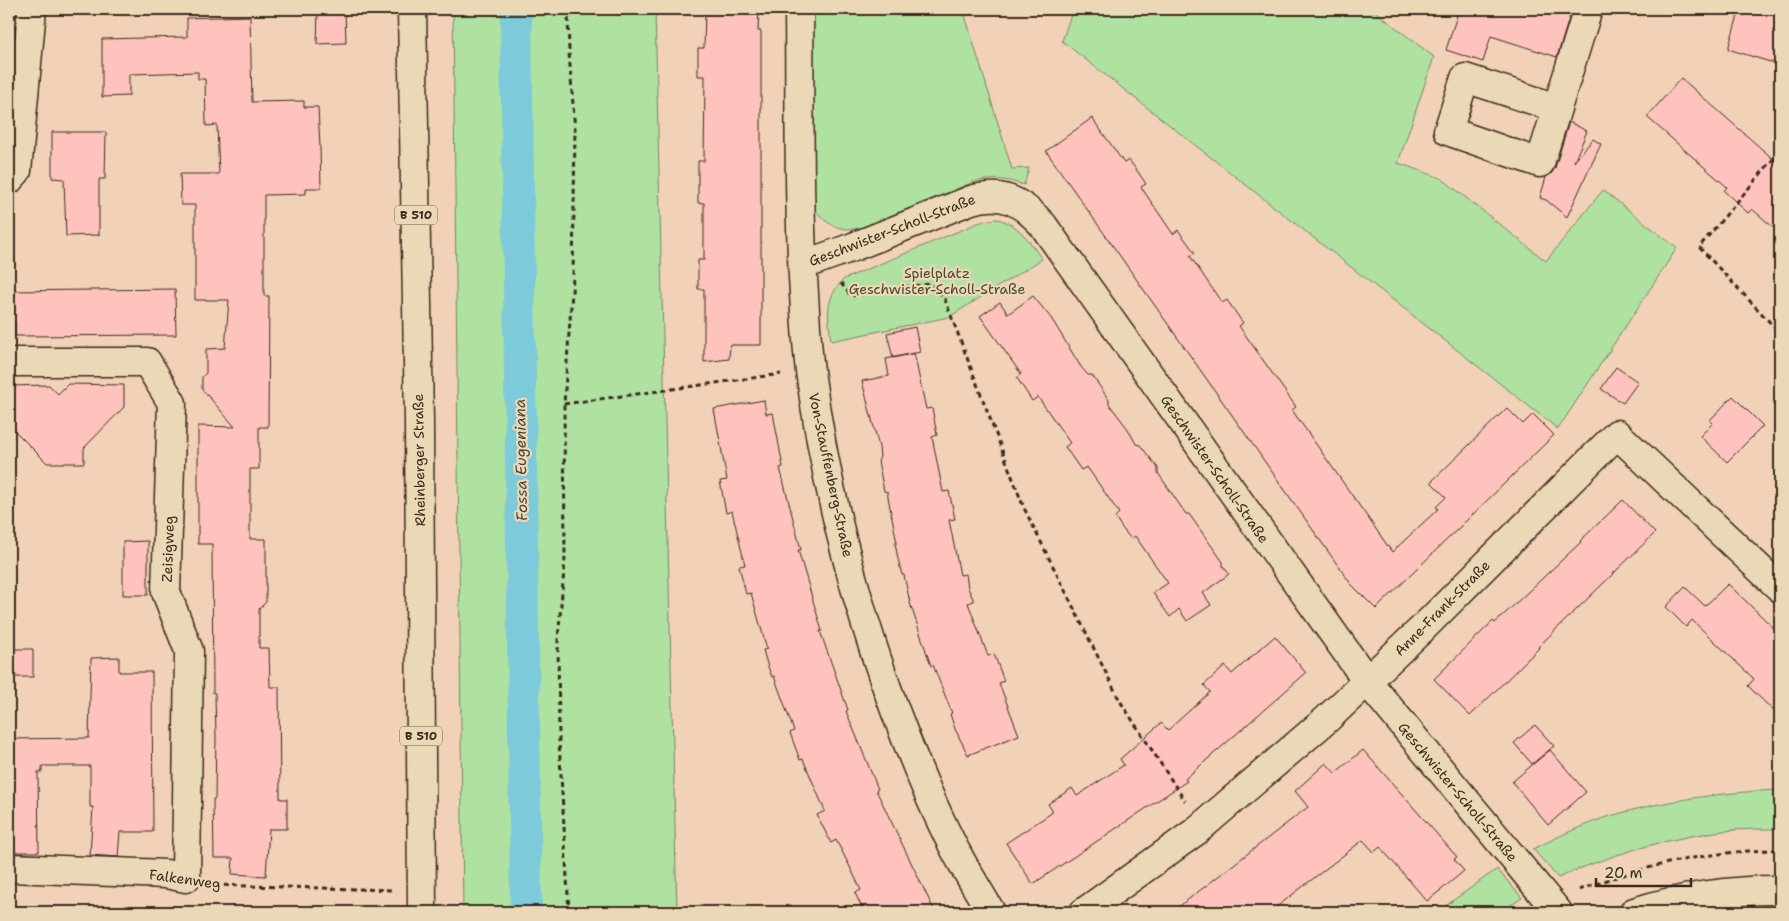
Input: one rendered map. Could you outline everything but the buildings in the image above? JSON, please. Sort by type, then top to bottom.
[{"type":"street","points":[[9,180],[17,171],[32,9]]},
{"type":"street","name":"Rheinberger Straße","points":[[412,9],[419,422],[422,901]]},
{"type":"street","name":"Von-Stauffenberg-Straße","points":[[799,9],[800,191],[812,262],[810,370],[824,455],[841,532],[886,688],[922,779],[960,858],[991,912]]},
{"type":"street","points":[[1557,108],[1588,9]]},
{"type":"street","name":"Geschwister-Scholl-Straße","points":[[812,262],[982,196],[994,195],[1007,198],[1027,209],[1043,225],[1367,681],[1412,738],[1555,908]]},
{"type":"street","name":"Zeisigweg","points":[[9,362],[147,362],[172,403],[166,592],[189,651],[186,878]]},
{"type":"street","name":"Anne-Frank-Straße","points":[[1084,912],[1202,826],[1327,719],[1428,622],[1617,434],[1780,588]]},
{"type":"street","name":"Falkenweg","points":[[9,868],[166,874],[186,878]]},
{"type":"street","points":[[1634,912],[1687,899],[1732,891],[1780,890]]},
{"type":"path","points":[[568,9],[569,53],[575,130],[573,278],[564,404],[565,559],[558,639],[559,731],[569,912]]},
{"type":"path","points":[[1780,151],[1699,246],[1780,333]]},
{"type":"path","points":[[812,262],[851,296],[931,284],[944,297],[1024,508],[1120,701],[1202,826]]},
{"type":"path","points":[[564,404],[810,370]]},
{"type":"path","points":[[1555,908],[1578,890],[1614,877],[1652,867],[1733,851],[1780,850]]},
{"type":"path","name":"Falkenweg","points":[[186,878],[204,885],[422,901]]},
{"type":"green space","points":[[453,9],[655,9],[677,912],[463,912]]},
{"type":"green space","points":[[811,9],[963,9],[1012,169],[1029,168],[1024,185],[1012,181],[999,180],[974,182],[860,228],[839,228],[822,218],[813,206]]},
{"type":"green space","points":[[1073,9],[1372,9],[1434,57],[1398,163],[1441,178],[1546,261],[1603,190],[1677,248],[1558,429],[1062,41]]},
{"type":"green space","name":"Spielplatz Geschwister-Scholl-Straße","points":[[997,219],[1005,221],[1018,229],[1042,259],[949,317],[831,341],[830,301],[833,293],[844,279],[978,223]]},
{"type":"green space","points":[[1780,790],[1780,829],[1723,831],[1675,839],[1616,855],[1558,878],[1533,849],[1591,823],[1631,810],[1695,798]]},
{"type":"green space","points":[[1497,869],[1522,898],[1500,912],[1437,912]]},
{"type":"waterway","name":"Fossa Eugeniana","points":[[516,9],[526,912]]}]
